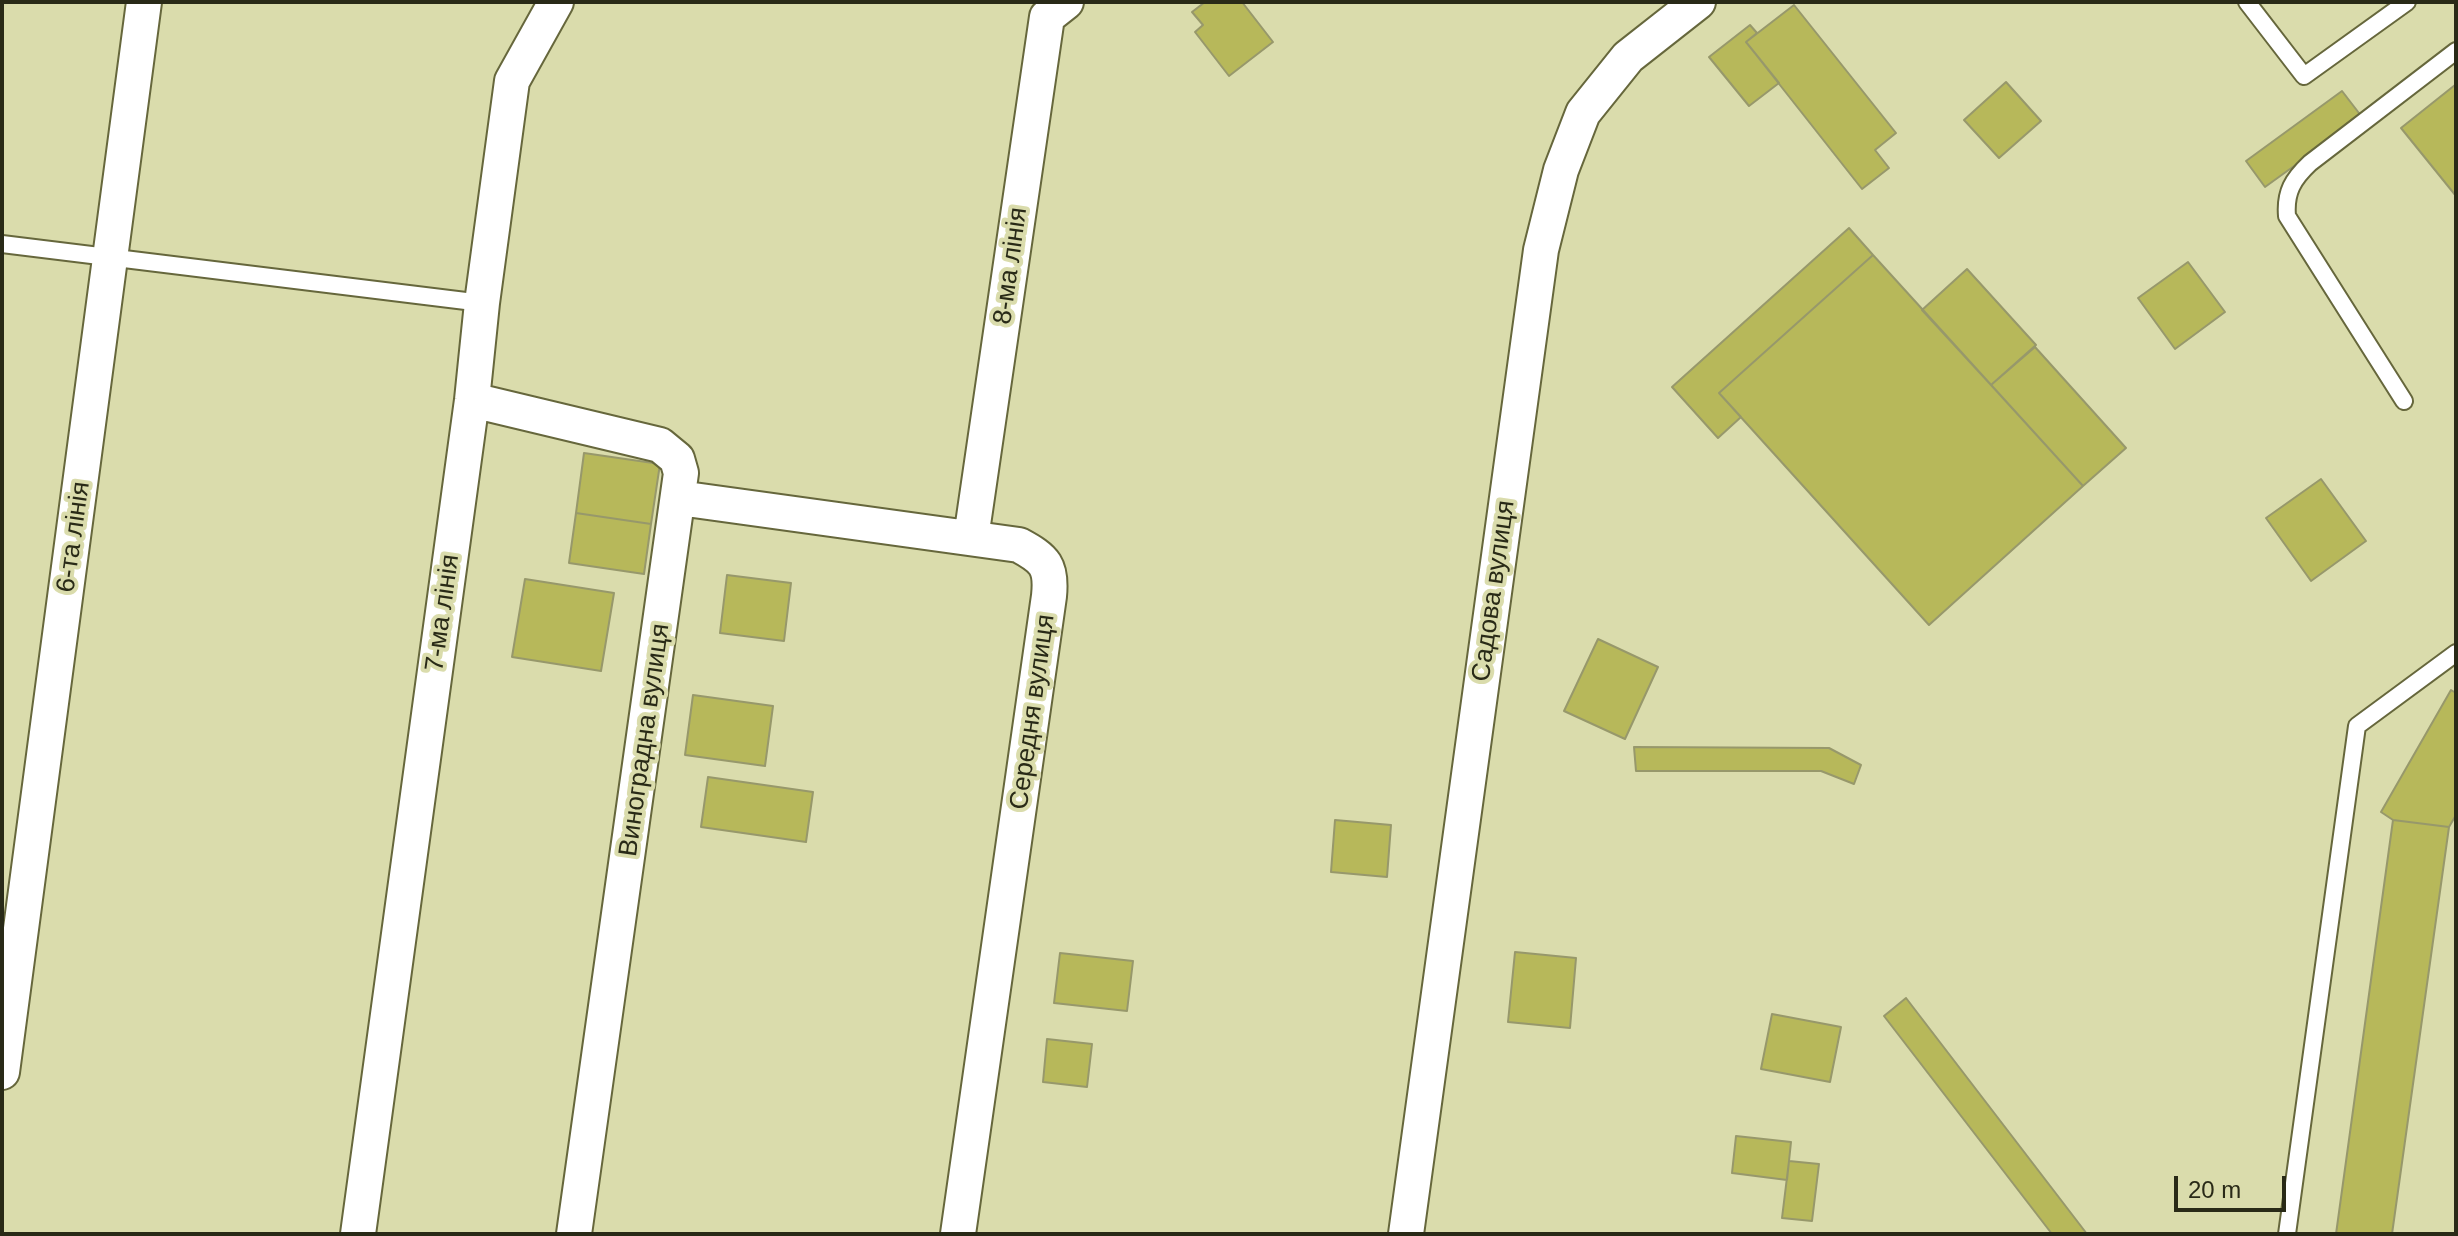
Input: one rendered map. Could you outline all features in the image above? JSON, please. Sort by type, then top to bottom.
[{"type":"street","name":"6-та лінія","points":[[2,1072],[144,2]]},
{"type":"street","name":"7-ма лінія","points":[[358,1234],[472,400],[512,81],[556,2]]},
{"type":"street","name":"8-ма лінія","points":[[971,538],[1047,17],[1066,2]]},
{"type":"street","name":"Садова вулиця","points":[[1406,1234],[1541,250],[1561,170],[1583,113],[1628,57],[1698,2]]},
{"type":"street","name":"Виноградна вулиця","points":[[472,400],[660,445],[677,459],[681,473],[574,1234]]},
{"type":"street","name":"Середня вулиця","points":[[679,498],[1019,545],[1036,554],[1047,566],[1050,580],[958,1234]]},
{"type":"lane","points":[[2247,2],[2304,76],[2407,2]]},
{"type":"lane","points":[[2404,401],[2287,216],[2286,200],[2298,174],[2310,163],[2456,51]]},
{"type":"lane","points":[[2,244],[482,303]]},
{"type":"lane","points":[[2287,1234],[2357,726],[2456,653]]},
{"type":"building","points":[[1205,2],[1242,2],[1273,42],[1229,76],[1195,32],[1203,25],[1192,12]]},
{"type":"building","points":[[1794,5],[1896,133],[1875,150],[1889,168],[1862,189],[1746,42]]},
{"type":"building","points":[[1750,25],[1757,33],[1746,42],[1779,83],[1749,106],[1709,57]]},
{"type":"building","points":[[2006,82],[2041,121],[1999,158],[1964,120]]},
{"type":"building","points":[[2456,86],[2456,196],[2401,128]]},
{"type":"building","points":[[2342,91],[2362,117],[2265,187],[2246,161]]},
{"type":"building","points":[[1849,228],[1873,255],[1719,393],[1741,417],[1718,438],[1672,387]]},
{"type":"building","points":[[1873,255],[2083,486],[1929,625],[1719,393]]},
{"type":"building","points":[[2188,262],[2225,312],[2175,349],[2138,298]]},
{"type":"building","points":[[1967,269],[2036,345],[1991,385],[1922,310]]},
{"type":"building","points":[[2035,347],[2126,448],[2083,486],[1991,385]]},
{"type":"building","points":[[584,453],[660,464],[651,524],[576,513]]},
{"type":"building","points":[[2321,479],[2366,541],[2311,581],[2266,518]]},
{"type":"building","points":[[576,513],[651,524],[644,574],[569,563]]},
{"type":"building","points":[[727,575],[791,583],[784,641],[720,633]]},
{"type":"building","points":[[525,579],[614,593],[601,671],[512,657]]},
{"type":"building","points":[[1598,639],[1658,667],[1625,739],[1564,711]]},
{"type":"building","points":[[2451,690],[2456,693],[2456,815],[2449,827],[2393,820],[2381,812]]},
{"type":"building","points":[[693,695],[773,706],[765,766],[685,755]]},
{"type":"building","points":[[1634,747],[1829,748],[1861,765],[1854,784],[1821,771],[1636,771]]},
{"type":"building","points":[[708,777],[813,792],[806,842],[701,827]]},
{"type":"building","points":[[1335,820],[1391,825],[1387,877],[1331,872]]},
{"type":"building","points":[[2393,820],[2449,827],[2392,1234],[2336,1234]]},
{"type":"building","points":[[1515,952],[1576,958],[1570,1028],[1508,1022]]},
{"type":"building","points":[[1060,953],[1133,961],[1127,1011],[1054,1003]]},
{"type":"building","points":[[1906,998],[2087,1234],[2052,1234],[1884,1016]]},
{"type":"building","points":[[1772,1014],[1841,1027],[1830,1082],[1761,1069]]},
{"type":"building","points":[[1047,1039],[1092,1044],[1087,1087],[1043,1082]]},
{"type":"building","points":[[1736,1136],[1791,1142],[1787,1180],[1732,1173]]},
{"type":"building","points":[[1789,1161],[1819,1164],[1812,1221],[1782,1218]]}]
